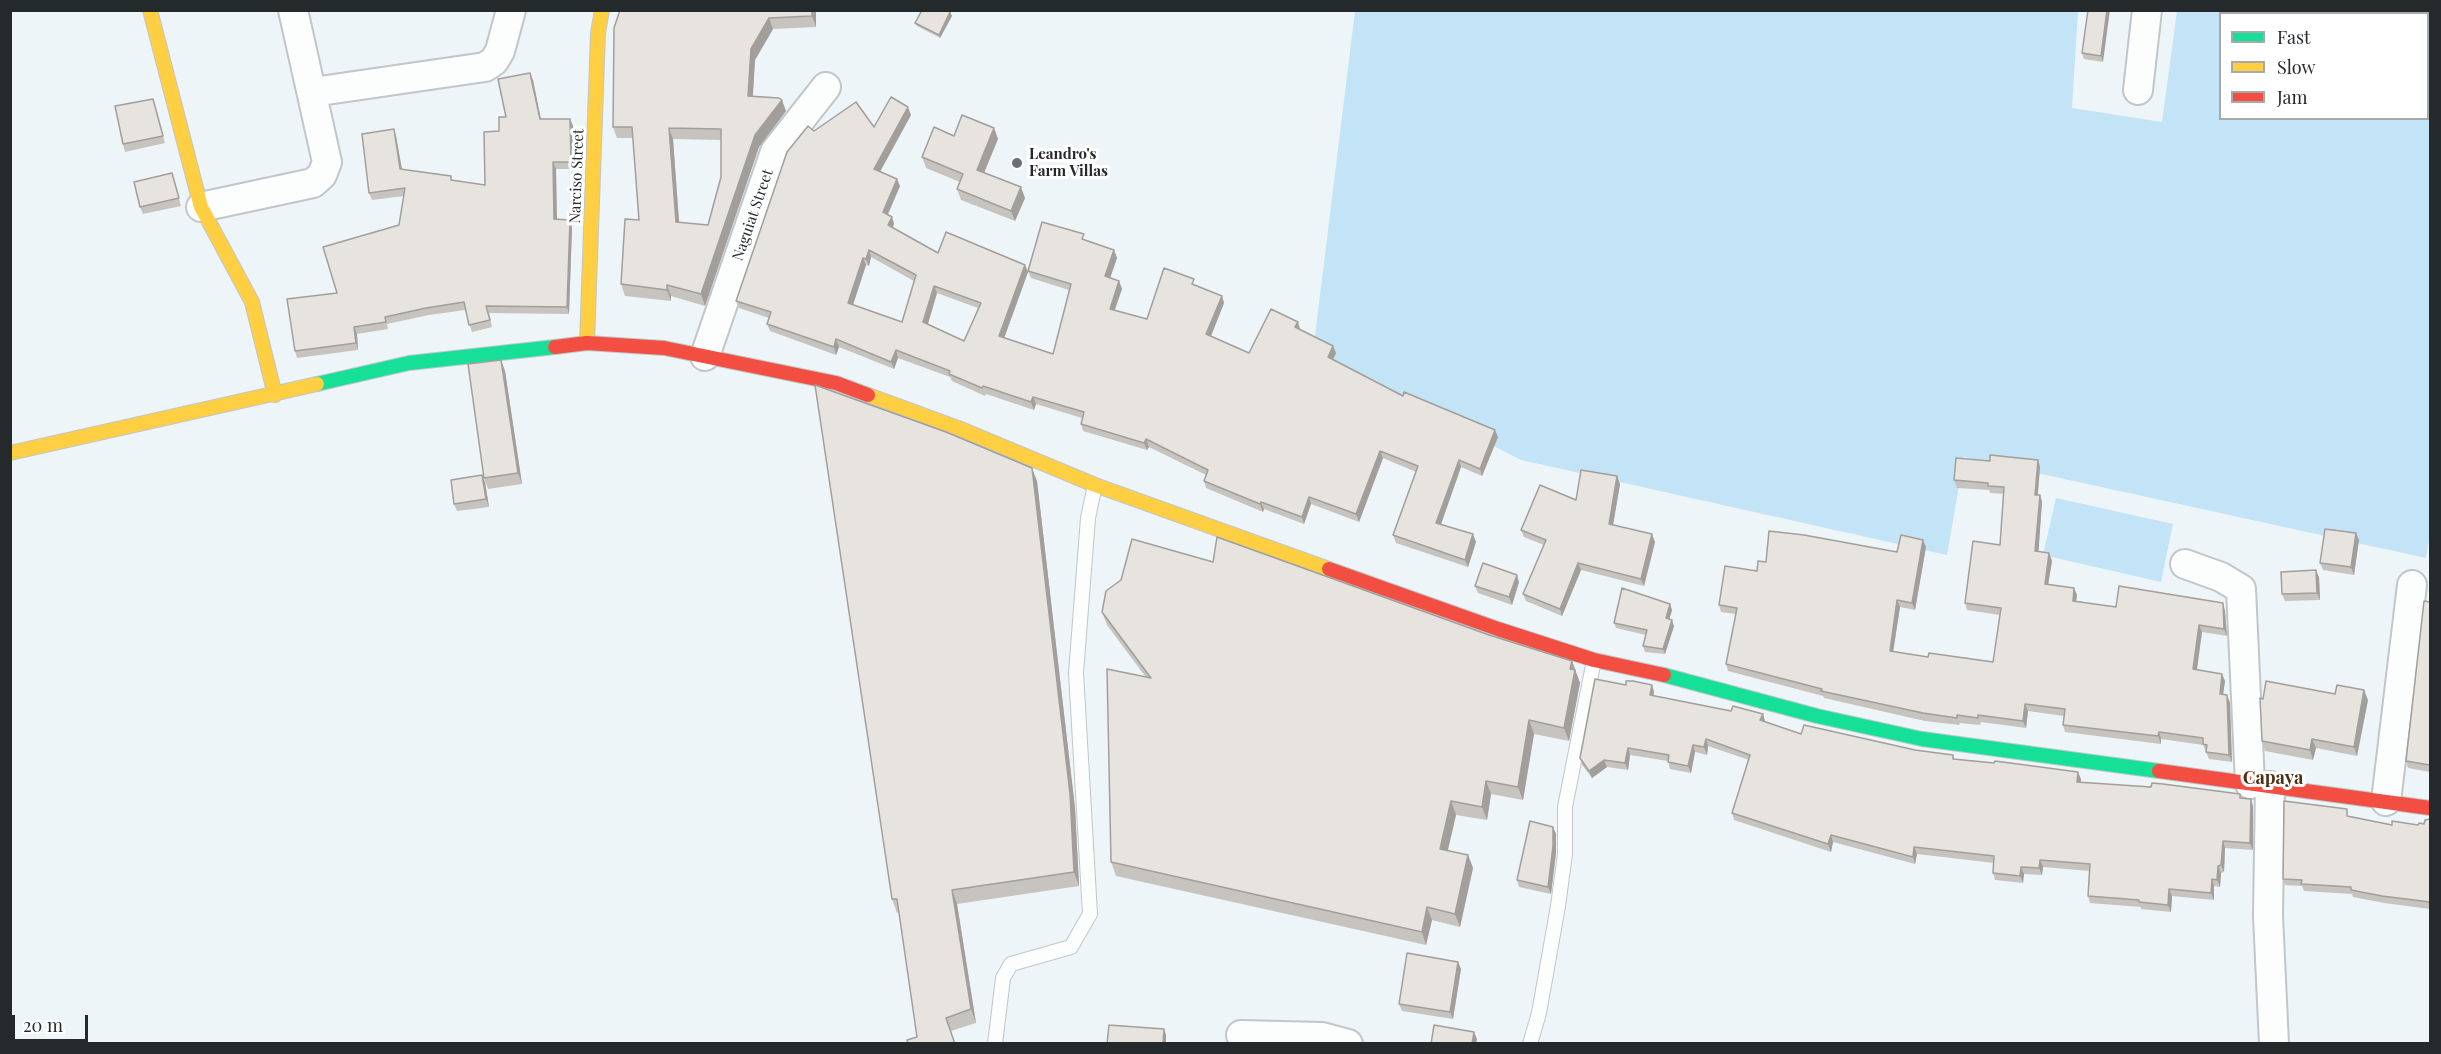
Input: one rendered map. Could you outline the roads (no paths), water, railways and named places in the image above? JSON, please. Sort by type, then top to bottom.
[{"type":"street","points":[[150,10],[201,207],[252,302],[275,395]]},
{"type":"street","points":[[201,207],[313,183],[322,175],[327,162],[293,10]]},
{"type":"street","points":[[313,92],[486,67],[494,61],[500,51],[511,10]]},
{"type":"street","name":"Narciso Street","points":[[587,343],[598,33],[602,10]]},
{"type":"street","points":[[2138,90],[2147,10]]},
{"type":"street","name":"Naguiat Street","points":[[705,356],[775,152],[826,87]]},
{"type":"street","points":[[10,453],[409,363],[587,343],[664,348],[837,383],[958,428],[1095,485],[1498,629],[1594,660],[1684,679],[1817,716],[1922,739],[2430,808]]},
{"type":"street","points":[[2185,564],[2221,577],[2241,589],[2260,785],[2274,1044]]},
{"type":"street","points":[[2386,801],[2412,585]]},
{"type":"street","points":[[1241,1035],[1322,1037],[1348,1044]]},
{"type":"lane","points":[[995,1044],[1003,978],[1011,964],[1071,947],[1089,914],[1076,673],[1088,518],[1095,485]]},
{"type":"lane","points":[[1530,1044],[1539,1013],[1558,906],[1565,854],[1565,807],[1594,660]]},
{"type":"place","name":"Leandro's Farm Villas","points":[[1017,163]]},
{"type":"district","name":"Capaya","points":[[2273,778]]}]
